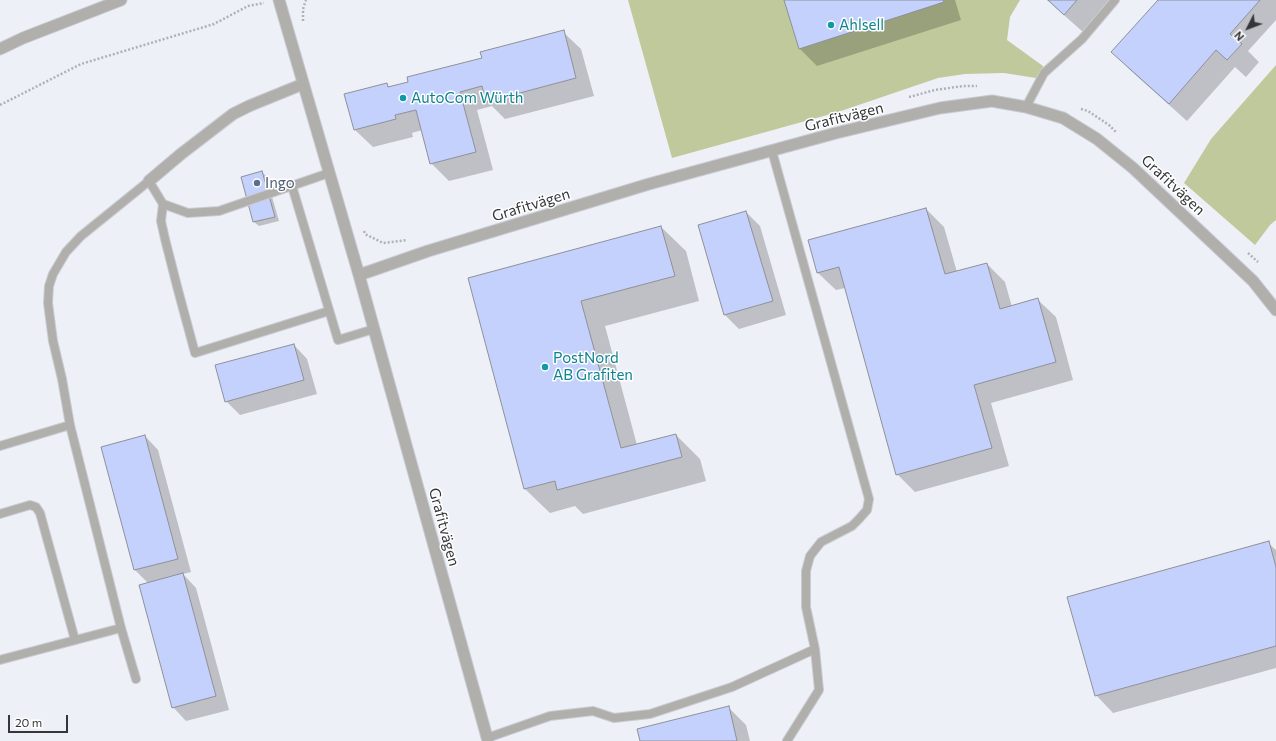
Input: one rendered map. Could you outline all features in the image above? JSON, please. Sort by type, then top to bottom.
[{"type":"street","points":[[0,49],[23,38],[121,0]]},
{"type":"street","name":"Grafitvägen","points":[[280,0],[359,275],[487,739]]},
{"type":"street","points":[[149,181],[233,114],[304,84]]},
{"type":"street","name":"Grafitvägen","points":[[359,275],[428,252],[634,189],[836,133],[940,108],[992,101],[1026,107],[1063,118],[1097,139],[1133,168],[1253,281],[1276,310]]},
{"type":"lane","points":[[1026,107],[1044,73],[1082,39],[1115,0]]},
{"type":"lane","points":[[772,151],[869,499],[867,510],[852,526],[821,542],[810,556],[806,571],[806,607],[815,649],[819,690],[787,741]]},
{"type":"lane","points":[[163,204],[188,213],[219,211],[329,174]]},
{"type":"lane","points":[[136,679],[121,628],[70,426],[62,379],[53,341],[48,303],[49,286],[53,274],[66,252],[81,236],[149,181],[163,204],[161,221],[178,290],[196,353],[329,311]]},
{"type":"lane","points":[[292,186],[338,340],[374,329]]},
{"type":"lane","points":[[0,446],[70,426]]},
{"type":"lane","points":[[0,514],[30,505],[36,507],[40,513],[75,640]]},
{"type":"lane","points":[[0,660],[121,628]]},
{"type":"lane","points":[[487,739],[550,716],[594,711],[614,718],[650,714],[732,687],[815,649]]},
{"type":"path","points":[[0,105],[81,64],[214,24],[248,6],[280,0]]},
{"type":"green space","points":[[628,0],[1020,0],[1010,17],[1007,40],[1043,66],[1043,72],[1036,78],[1004,73],[965,74],[938,78],[838,112],[672,158]]},
{"type":"green space","points":[[1276,65],[1276,220],[1270,225],[1255,245],[1184,183],[1211,139]]},
{"type":"building","name":"Ahlsell","points":[[784,0],[943,0],[944,2],[799,49]]},
{"type":"building","points":[[1048,0],[1077,0],[1064,15]]},
{"type":"building","points":[[1158,0],[1260,0],[1230,34],[1242,44],[1227,60],[1216,50],[1169,104],[1111,52]]},
{"type":"building","name":"AutoCom Würth","points":[[564,30],[576,78],[486,102],[482,86],[460,92],[476,152],[430,164],[416,110],[395,115],[396,119],[354,130],[344,94],[387,83],[388,87],[408,82],[407,77],[482,58],[480,52]]},
{"type":"building","points":[[262,171],[275,217],[253,222],[241,177]]},
{"type":"building","points":[[926,208],[945,274],[987,263],[1000,309],[1038,298],[1056,362],[974,385],[992,448],[896,475],[839,267],[817,273],[808,240]]},
{"type":"building","points":[[746,211],[773,301],[724,315],[698,225]]},
{"type":"building","name":"PostNord AB Grafiten","points":[[661,226],[675,276],[581,301],[621,448],[676,434],[682,457],[557,490],[555,481],[524,489],[468,278]]},
{"type":"building","points":[[294,344],[304,380],[225,402],[215,365]]},
{"type":"building","points":[[145,435],[178,559],[134,570],[101,447]]},
{"type":"building","points":[[1269,541],[1276,567],[1276,646],[1095,696],[1067,597]]},
{"type":"building","points":[[183,573],[216,696],[172,708],[139,585]]},
{"type":"building","points":[[729,706],[737,741],[640,741],[637,729]]},
{"type":"place","name":"Ahlsell","points":[[831,25]]},
{"type":"place","name":"AutoCom Würth","points":[[403,98]]},
{"type":"place","name":"Ingo","points":[[257,183]]},
{"type":"place","name":"PostNord AB Grafiten","points":[[545,367]]}]
